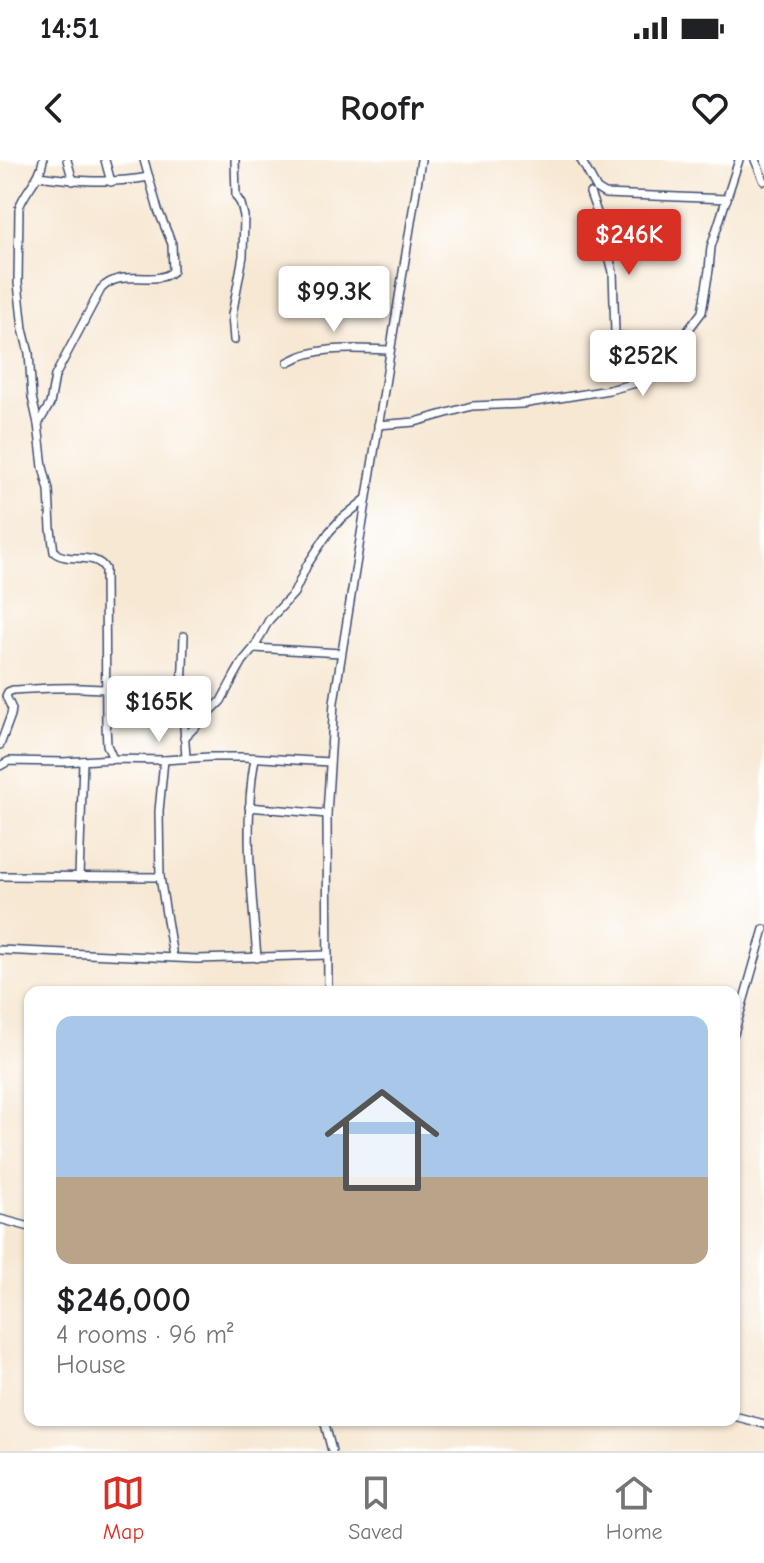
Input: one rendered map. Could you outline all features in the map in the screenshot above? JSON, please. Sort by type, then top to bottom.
[{"type":"street","points":[[43,160],[38,176],[22,198],[19,208],[17,254],[23,329],[49,490],[54,552],[62,557],[98,561],[105,569],[107,745],[113,759]]},
{"type":"street","points":[[67,160],[73,181]]},
{"type":"street","points":[[105,160],[111,182]]},
{"type":"street","points":[[38,424],[50,404],[55,376],[101,289],[112,280],[164,277],[173,271],[172,244],[158,210],[144,160]]},
{"type":"street","points":[[234,340],[232,315],[243,256],[244,216],[236,196],[235,160]]},
{"type":"street","points":[[328,986],[327,814],[334,702],[421,160]]},
{"type":"street","points":[[581,160],[597,189],[605,194],[727,199]]},
{"type":"street","points":[[378,425],[415,422],[472,406],[522,404],[627,386],[651,376],[702,312],[711,247],[739,160]]},
{"type":"street","points":[[755,160],[764,181]]},
{"type":"street","points":[[38,176],[111,182],[149,177]]},
{"type":"street","points":[[590,193],[610,257],[616,335],[678,342]]},
{"type":"street","points":[[288,362],[306,354],[335,350],[390,350]]},
{"type":"street","points":[[184,738],[221,701],[269,620],[294,593],[307,565],[329,532],[366,499]]},
{"type":"street","points":[[184,636],[182,687],[186,758]]},
{"type":"street","points":[[254,648],[341,653]]},
{"type":"street","points":[[0,745],[12,709],[6,696],[13,690],[76,687],[168,690],[182,687]]},
{"type":"street","points":[[0,766],[9,761],[186,758],[330,762]]},
{"type":"street","points":[[255,758],[248,825],[257,958]]},
{"type":"street","points":[[164,760],[159,811],[160,877],[173,957]]},
{"type":"street","points":[[79,877],[83,761]]},
{"type":"street","points":[[249,807],[327,814]]},
{"type":"street","points":[[0,876],[160,877]]},
{"type":"street","points":[[740,1013],[764,929]]},
{"type":"street","points":[[0,950],[197,959],[328,955]]},
{"type":"street","points":[[0,1219],[24,1225]]},
{"type":"street","points":[[740,1418],[764,1424]]},
{"type":"street","points":[[326,1426],[332,1451]]}]
